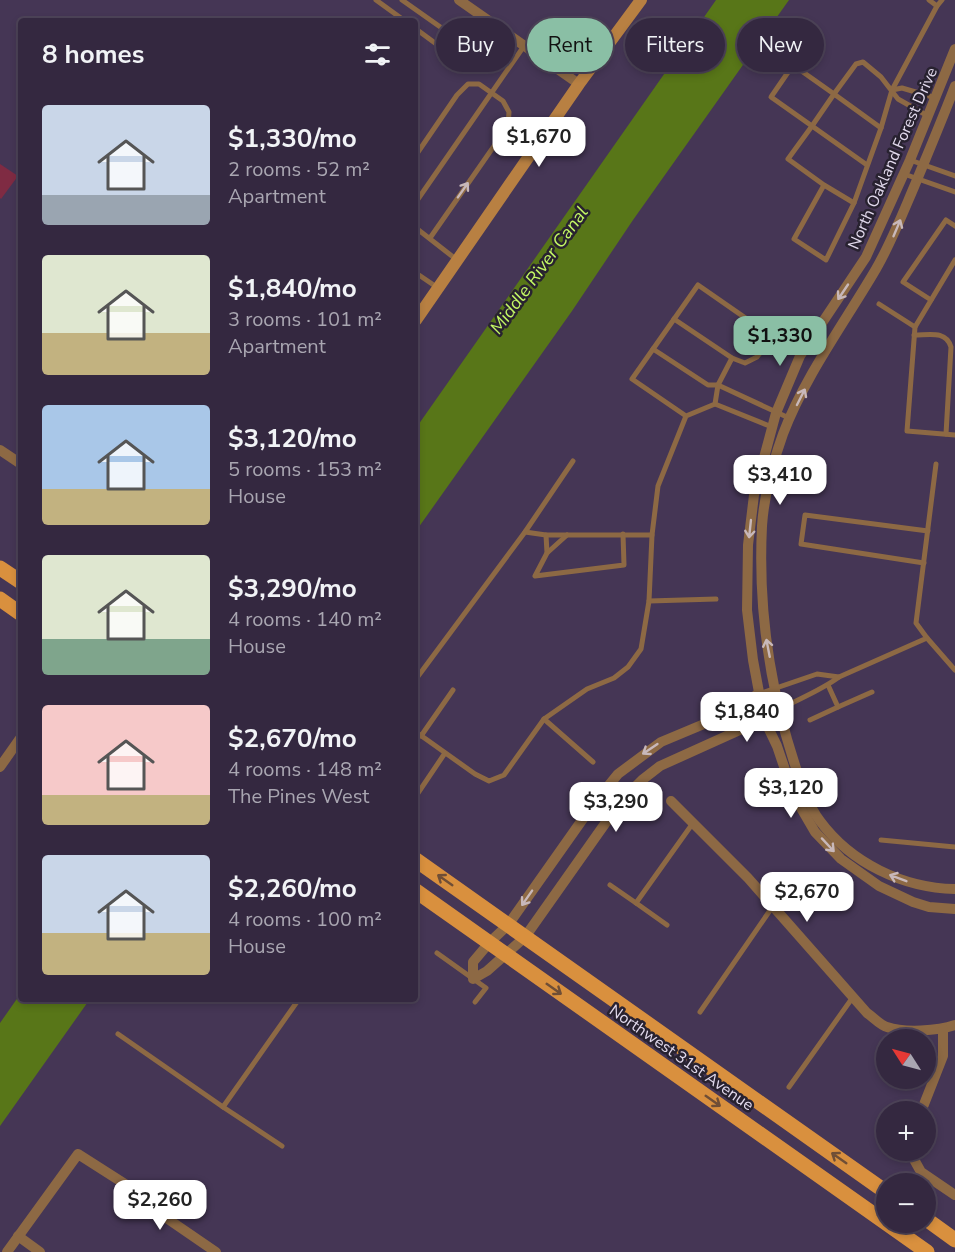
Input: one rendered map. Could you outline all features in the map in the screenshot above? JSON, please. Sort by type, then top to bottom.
[{"type":"main road","points":[[0,568],[18,580]]},
{"type":"main road","points":[[0,599],[18,612]]},
{"type":"main road","name":"Northwest 31st Avenue","points":[[418,861],[876,1185]]},
{"type":"main road","name":"Northwest 31st Avenue","points":[[418,892],[927,1252]]},
{"type":"main road","points":[[936,1226],[955,1240]]},
{"type":"street","points":[[459,0],[484,18]]},
{"type":"street","points":[[418,316],[579,84],[641,0]]},
{"type":"street","points":[[515,40],[579,84]]},
{"type":"street","name":"North Oakland Forest Drive","points":[[955,49],[910,160],[866,256],[800,356],[776,412],[754,495],[748,545],[747,610],[764,719],[777,746],[794,796],[815,832],[841,859],[879,886],[913,902],[934,908],[955,909]]},
{"type":"street","points":[[955,86],[894,234],[876,268],[828,344],[784,432],[762,524],[765,624],[784,732],[808,799],[820,820],[841,843],[858,857],[900,880],[919,885],[955,889]]},
{"type":"street","points":[[0,450],[18,462]]},
{"type":"street","points":[[759,694],[716,718],[661,742],[618,774],[592,806],[508,925],[473,962],[473,979],[487,971],[525,938],[621,801],[642,780],[660,766],[764,719]]},
{"type":"street","points":[[0,767],[18,741]]},
{"type":"street","points":[[670,801],[748,878],[867,1013],[885,1027],[943,1029],[955,1025]]},
{"type":"street","points":[[925,1101],[943,1056],[943,1029]]},
{"type":"street","points":[[7,1252],[78,1154],[125,1184],[162,1215],[216,1252]]},
{"type":"street","points":[[915,1161],[921,1172],[955,1195]]},
{"type":"street","points":[[18,1236],[40,1252]]},
{"type":"lane","points":[[376,0],[401,18]]},
{"type":"lane","points":[[402,0],[436,24]]},
{"type":"lane","points":[[929,0],[937,6]]},
{"type":"lane","points":[[824,185],[794,239],[826,260],[854,203],[892,90],[942,0]]},
{"type":"lane","points":[[418,30],[436,44]]},
{"type":"lane","points":[[418,199],[524,46]]},
{"type":"lane","points":[[854,203],[788,159],[856,64],[863,62],[881,77],[898,99],[928,116]]},
{"type":"lane","points":[[867,165],[771,97],[793,65],[881,128]]},
{"type":"lane","points":[[418,152],[457,95],[468,84],[479,84],[503,101],[509,112],[508,126],[430,238]]},
{"type":"lane","points":[[892,90],[902,88],[936,98]]},
{"type":"lane","points":[[910,160],[955,176]]},
{"type":"lane","points":[[903,173],[955,192]]},
{"type":"lane","points":[[931,300],[903,282],[946,220],[955,226]]},
{"type":"lane","points":[[418,229],[457,260]]},
{"type":"lane","points":[[955,260],[915,327],[907,431],[955,435]]},
{"type":"lane","points":[[418,274],[438,288]]},
{"type":"lane","points":[[674,319],[732,358],[745,363],[757,357],[771,339],[767,333],[698,285],[674,319],[632,379],[686,416]]},
{"type":"lane","points":[[879,304],[915,327]]},
{"type":"lane","points":[[914,335],[943,335],[948,339],[951,347],[946,434]]},
{"type":"lane","points":[[653,349],[708,385],[718,386],[791,418]]},
{"type":"lane","points":[[715,404],[718,386],[732,358]]},
{"type":"lane","points":[[453,690],[418,734],[489,782],[504,775],[544,719],[587,689],[614,678],[628,667],[641,649],[650,601],[652,535],[658,486],[686,416],[715,404],[784,432]]},
{"type":"lane","points":[[418,676],[525,532],[573,461]]},
{"type":"lane","points":[[936,464],[916,622],[955,670]]},
{"type":"lane","points":[[924,563],[801,544],[805,515],[928,531]]},
{"type":"lane","points":[[525,532],[546,535],[652,535]]},
{"type":"lane","points":[[567,535],[547,554],[535,576],[624,565],[623,534]]},
{"type":"lane","points":[[546,535],[547,554]]},
{"type":"lane","points":[[650,601],[716,599]]},
{"type":"lane","points":[[764,719],[839,677],[927,638]]},
{"type":"lane","points":[[759,694],[817,674],[839,677]]},
{"type":"lane","points":[[828,685],[838,707]]},
{"type":"lane","points":[[810,720],[872,692]]},
{"type":"lane","points":[[544,719],[592,762]]},
{"type":"lane","points":[[418,793],[445,753]]},
{"type":"lane","points":[[636,903],[693,823]]},
{"type":"lane","points":[[881,840],[955,847]]},
{"type":"lane","points":[[610,885],[667,925]]},
{"type":"lane","points":[[700,1012],[773,906]]},
{"type":"lane","points":[[437,953],[486,988],[475,1002]]},
{"type":"lane","points":[[789,1087],[853,997]]},
{"type":"lane","points":[[223,1107],[297,1002]]},
{"type":"lane","points":[[118,1034],[282,1146]]},
{"type":"shaded area","points":[[0,164],[18,176],[1,199],[0,198]]},
{"type":"water","name":"Middle River Canal","points":[[716,0],[789,0],[776,18],[737,18],[738,72],[418,528],[418,425],[666,72],[725,72],[725,18],[703,18]]},
{"type":"water","points":[[18,997],[18,1002],[88,1002],[0,1126],[0,1023]]}]
